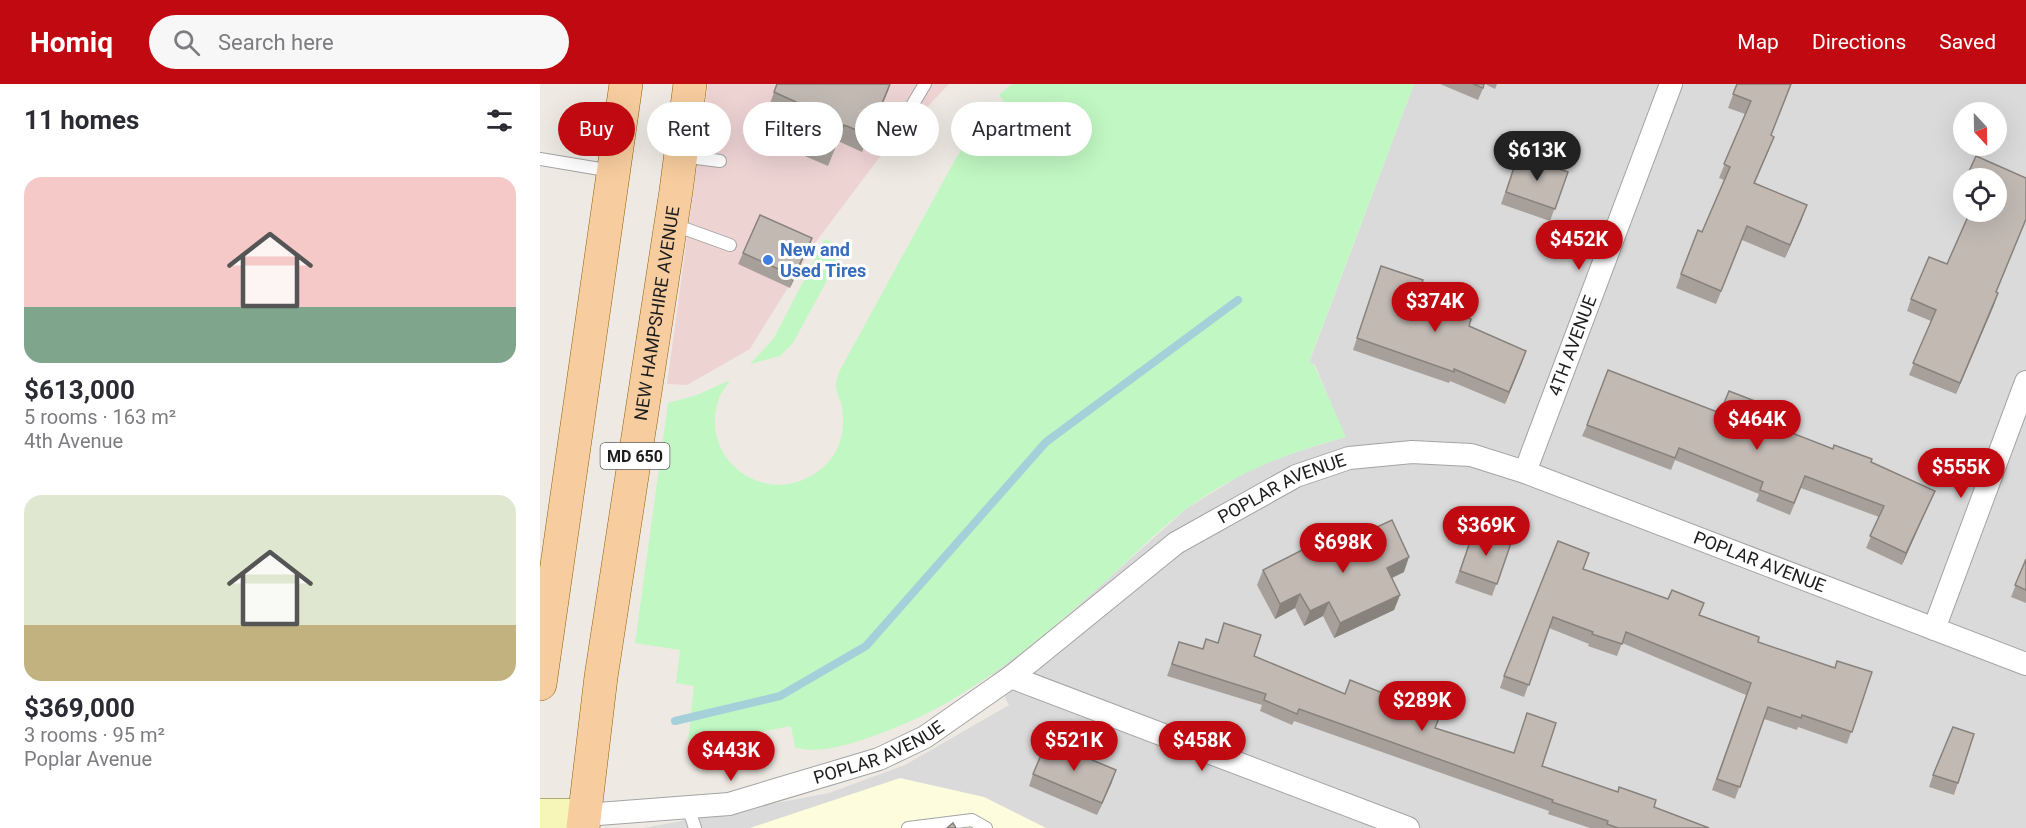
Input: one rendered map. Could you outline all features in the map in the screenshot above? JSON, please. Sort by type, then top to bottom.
[{"type":"main road","name":"MD 650","points":[[540,684],[626,84]]},
{"type":"main road","name":"NEW HAMPSHIRE AVENUE","points":[[687,102],[690,84]]},
{"type":"main road","name":"NEW HAMPSHIRE AVENUE","points":[[584,822],[601,677],[680,156]]},
{"type":"street","name":"4TH AVENUE","points":[[1525,472],[1671,84]]},
{"type":"street","points":[[1934,629],[2026,382]]},
{"type":"street","name":"POPLAR AVENUE","points":[[584,822],[692,817],[879,759],[925,737],[1011,677],[1176,543],[1296,476],[1349,458],[1412,452],[1471,455],[1525,472],[2026,664]]},
{"type":"street","points":[[1011,677],[1408,828]]},
{"type":"street","points":[[540,815],[584,822]]},
{"type":"lane","points":[[914,102],[925,84]]},
{"type":"lane","points":[[687,156],[720,161]]},
{"type":"lane","points":[[540,159],[613,171]]},
{"type":"lane","points":[[671,223],[730,245]]},
{"type":"lane","points":[[908,828],[972,820],[986,828]]},
{"type":"shaded area","points":[[708,84],[949,84],[932,102],[855,102],[855,156],[881,156],[818,239],[750,349],[687,385],[667,384],[698,156],[731,156],[731,102],[706,102]]},
{"type":"shaded area","points":[[1414,84],[2026,84],[2026,828],[644,828],[829,793],[905,765],[1009,705],[992,674],[1062,620],[1186,509],[1244,473],[1281,457],[1345,437],[1315,365],[1309,363]]},
{"type":"shaded area","points":[[900,778],[984,797],[1046,828],[750,828]]},
{"type":"green space","points":[[1012,84],[1414,84],[1309,362],[1314,365],[1346,437],[1283,457],[1244,474],[1207,495],[1168,524],[1081,603],[1028,647],[971,688],[911,721],[855,742],[821,750],[795,748],[791,726],[751,734],[688,740],[694,686],[676,683],[680,650],[635,643],[668,403],[697,395],[730,380],[718,401],[715,425],[719,443],[727,458],[739,471],[755,480],[772,484],[790,484],[809,477],[823,467],[834,454],[842,434],[843,413],[836,385],[839,372],[958,156],[1092,156],[1092,102],[1003,102],[999,95]]},
{"type":"green space","points":[[825,239],[844,249],[793,343],[780,356],[750,364],[774,338]]},
{"type":"building","points":[[777,84],[890,84],[883,102],[855,102],[855,129],[844,125],[843,127],[843,102],[796,102],[774,92]]},
{"type":"building","points":[[1737,84],[1791,84],[1771,135],[1774,137],[1754,183],[1807,205],[1790,245],[1747,226],[1721,291],[1681,274],[1698,230],[1702,232],[1730,167],[1724,164],[1751,101],[1733,94]]},
{"type":"building","points":[[1518,155],[1568,172],[1555,209],[1506,192]]},
{"type":"building","points":[[1976,156],[2003,168],[1971,168]]},
{"type":"building","points":[[2007,170],[2026,178],[2026,219],[1960,383],[1913,363],[1936,310],[1911,299],[1929,257],[1947,264],[1966,222],[2007,222]]},
{"type":"building","points":[[760,215],[812,238],[794,276],[743,253]]},
{"type":"building","points":[[1381,266],[1423,280],[1416,301],[1471,319],[1469,326],[1526,351],[1509,392],[1454,369],[1454,372],[1357,338]]},
{"type":"building","points":[[1608,370],[1720,413],[1729,391],[1765,405],[1759,420],[1833,449],[1834,445],[1872,459],[1871,462],[1935,491],[1906,553],[1870,536],[1884,506],[1805,476],[1794,503],[1760,490],[1763,482],[1679,448],[1675,458],[1587,425]]},
{"type":"building","points":[[1392,520],[1409,557],[1387,568],[1400,595],[1340,623],[1329,602],[1310,611],[1300,594],[1280,604],[1263,570],[1310,546],[1315,556]]},
{"type":"building","points":[[1474,530],[1511,543],[1497,584],[1460,571]]},
{"type":"building","points":[[1558,541],[1589,553],[1583,569],[1668,599],[1672,590],[1704,603],[1699,615],[1759,637],[1758,642],[1835,668],[1837,661],[1872,672],[1852,732],[1802,715],[1801,718],[1768,707],[1740,787],[1717,779],[1751,683],[1626,632],[1622,644],[1553,617],[1529,685],[1504,676]]},
{"type":"building","points":[[2026,559],[2026,590],[2015,585]]},
{"type":"building","points":[[1224,623],[1261,635],[1254,656],[1345,694],[1350,680],[1393,697],[1396,702],[1439,718],[1435,728],[1514,753],[1527,713],[1556,723],[1542,766],[1618,792],[1619,787],[1656,800],[1654,807],[1709,828],[1618,828],[1607,824],[1608,821],[1552,802],[1553,800],[1299,709],[1297,714],[1264,700],[1266,694],[1172,664],[1179,642],[1203,649],[1206,639],[1218,643]]},
{"type":"building","points":[[1953,727],[1974,734],[1958,783],[1933,775]]},
{"type":"building","points":[[1047,741],[1116,770],[1102,803],[1033,774]]},
{"type":"waterway","points":[[675,721],[780,696],[866,646],[1046,442],[1238,300]]},
{"type":"place","name":"New and Used Tires","points":[[768,260]]}]
